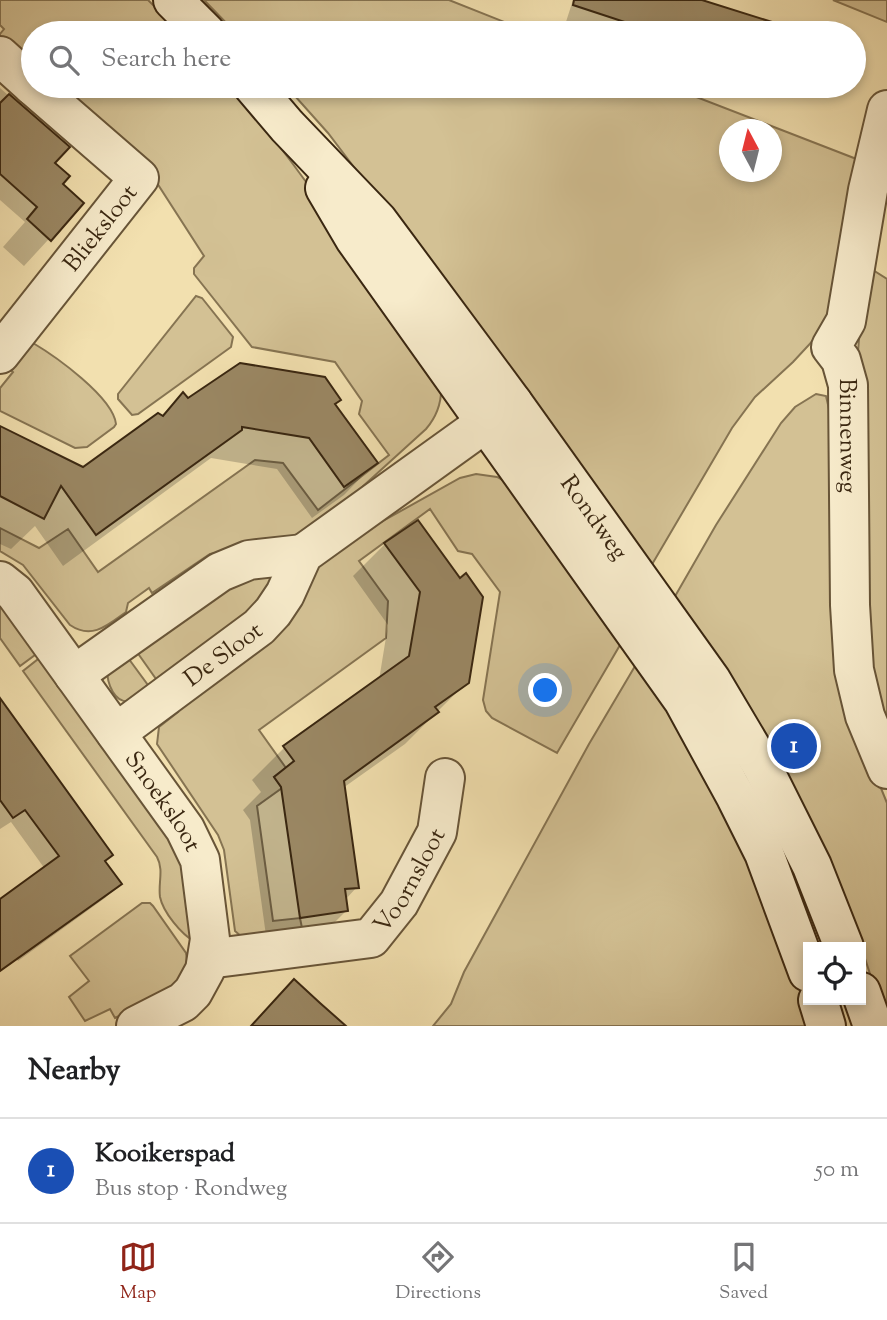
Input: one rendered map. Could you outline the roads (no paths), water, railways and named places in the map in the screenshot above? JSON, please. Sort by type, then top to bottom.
[{"type":"street","points":[[173,0],[194,21]]},
{"type":"street","name":"Blieksloot","points":[[0,57],[21,75]]},
{"type":"street","name":"Blieksloot","points":[[0,354],[139,178],[47,98]]},
{"type":"street","name":"Rondweg","points":[[263,98],[287,126],[355,239],[499,413],[711,680],[774,788],[812,866],[842,942]]},
{"type":"street","name":"Binnenweg","points":[[887,110],[867,190],[846,321],[831,347],[841,360],[848,385],[849,580],[854,670],[865,716],[887,769]]},
{"type":"street","points":[[74,675],[227,568],[266,557],[303,554],[499,413]]},
{"type":"street","name":"Rondweg","points":[[499,413],[683,700],[764,853],[803,958]]},
{"type":"street","name":"De Sloot","points":[[116,733],[259,627],[285,594],[303,554]]},
{"type":"street","name":"Snoeksloot","points":[[0,581],[15,593],[185,829],[200,860],[210,939],[208,959],[200,981],[183,1002],[136,1026]]},
{"type":"street","name":"Voornsloot","points":[[208,959],[371,938],[399,903],[437,832],[445,778]]},
{"type":"street","points":[[820,1005],[826,1026]]},
{"type":"street","points":[[866,1005],[873,1026]]},
{"type":"place","name":"Kooikerspad","points":[[794,746]]}]
